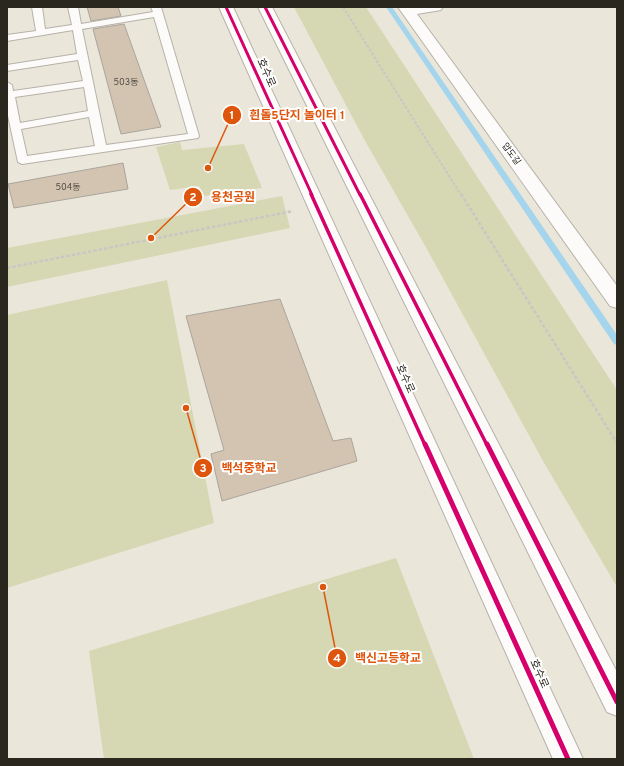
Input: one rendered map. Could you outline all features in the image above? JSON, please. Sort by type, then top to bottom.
[{"type":"main road","name":"호수로","points":[[226,7],[568,759]]},
{"type":"main road","points":[[265,7],[617,702]]},
{"type":"main road","points":[[407,9],[436,7]]},
{"type":"main road","name":"압도길","points":[[407,9],[617,301]]},
{"type":"lane","points":[[37,7],[41,32]]},
{"type":"lane","points":[[73,7],[84,56],[101,149]]},
{"type":"lane","points":[[7,38],[78,27],[157,11],[194,136],[22,160],[8,90],[89,83]]},
{"type":"lane","points":[[7,68],[84,56]]},
{"type":"lane","points":[[16,127],[94,113]]},
{"type":"path","points":[[343,7],[617,443]]},
{"type":"path","points":[[7,268],[286,211],[295,211]]},
{"type":"green space","points":[[294,7],[366,7],[617,390],[617,587],[543,461],[428,251],[364,139]]},
{"type":"green space","points":[[180,142],[182,150],[244,144],[262,188],[204,196],[199,186],[170,190],[156,147]]},
{"type":"green space","points":[[282,196],[290,228],[7,287],[7,248]]},
{"type":"green space","points":[[167,280],[214,523],[7,588],[7,315]]},
{"type":"green space","points":[[396,558],[474,759],[104,759],[89,651]]},
{"type":"building","points":[[87,7],[118,7],[121,16],[91,21]]},
{"type":"building","points":[[124,24],[161,127],[121,134],[93,29]]},
{"type":"building","points":[[123,163],[128,189],[14,208],[8,184]]},
{"type":"building","points":[[280,299],[333,441],[351,438],[357,461],[222,501],[211,454],[224,450],[186,316]]},
{"type":"waterway","points":[[389,7],[617,342]]},
{"type":"cycle path","points":[[226,7],[568,759]]},
{"type":"cycle path","points":[[265,7],[617,702]]},
{"type":"place","name":"흰돌5단지 놀이터 1","points":[[208,168]]},
{"type":"place","name":"용천공원","points":[[151,238]]},
{"type":"place","name":"백석중학교","points":[[186,408]]},
{"type":"place","name":"백신고등학교","points":[[323,587]]}]
